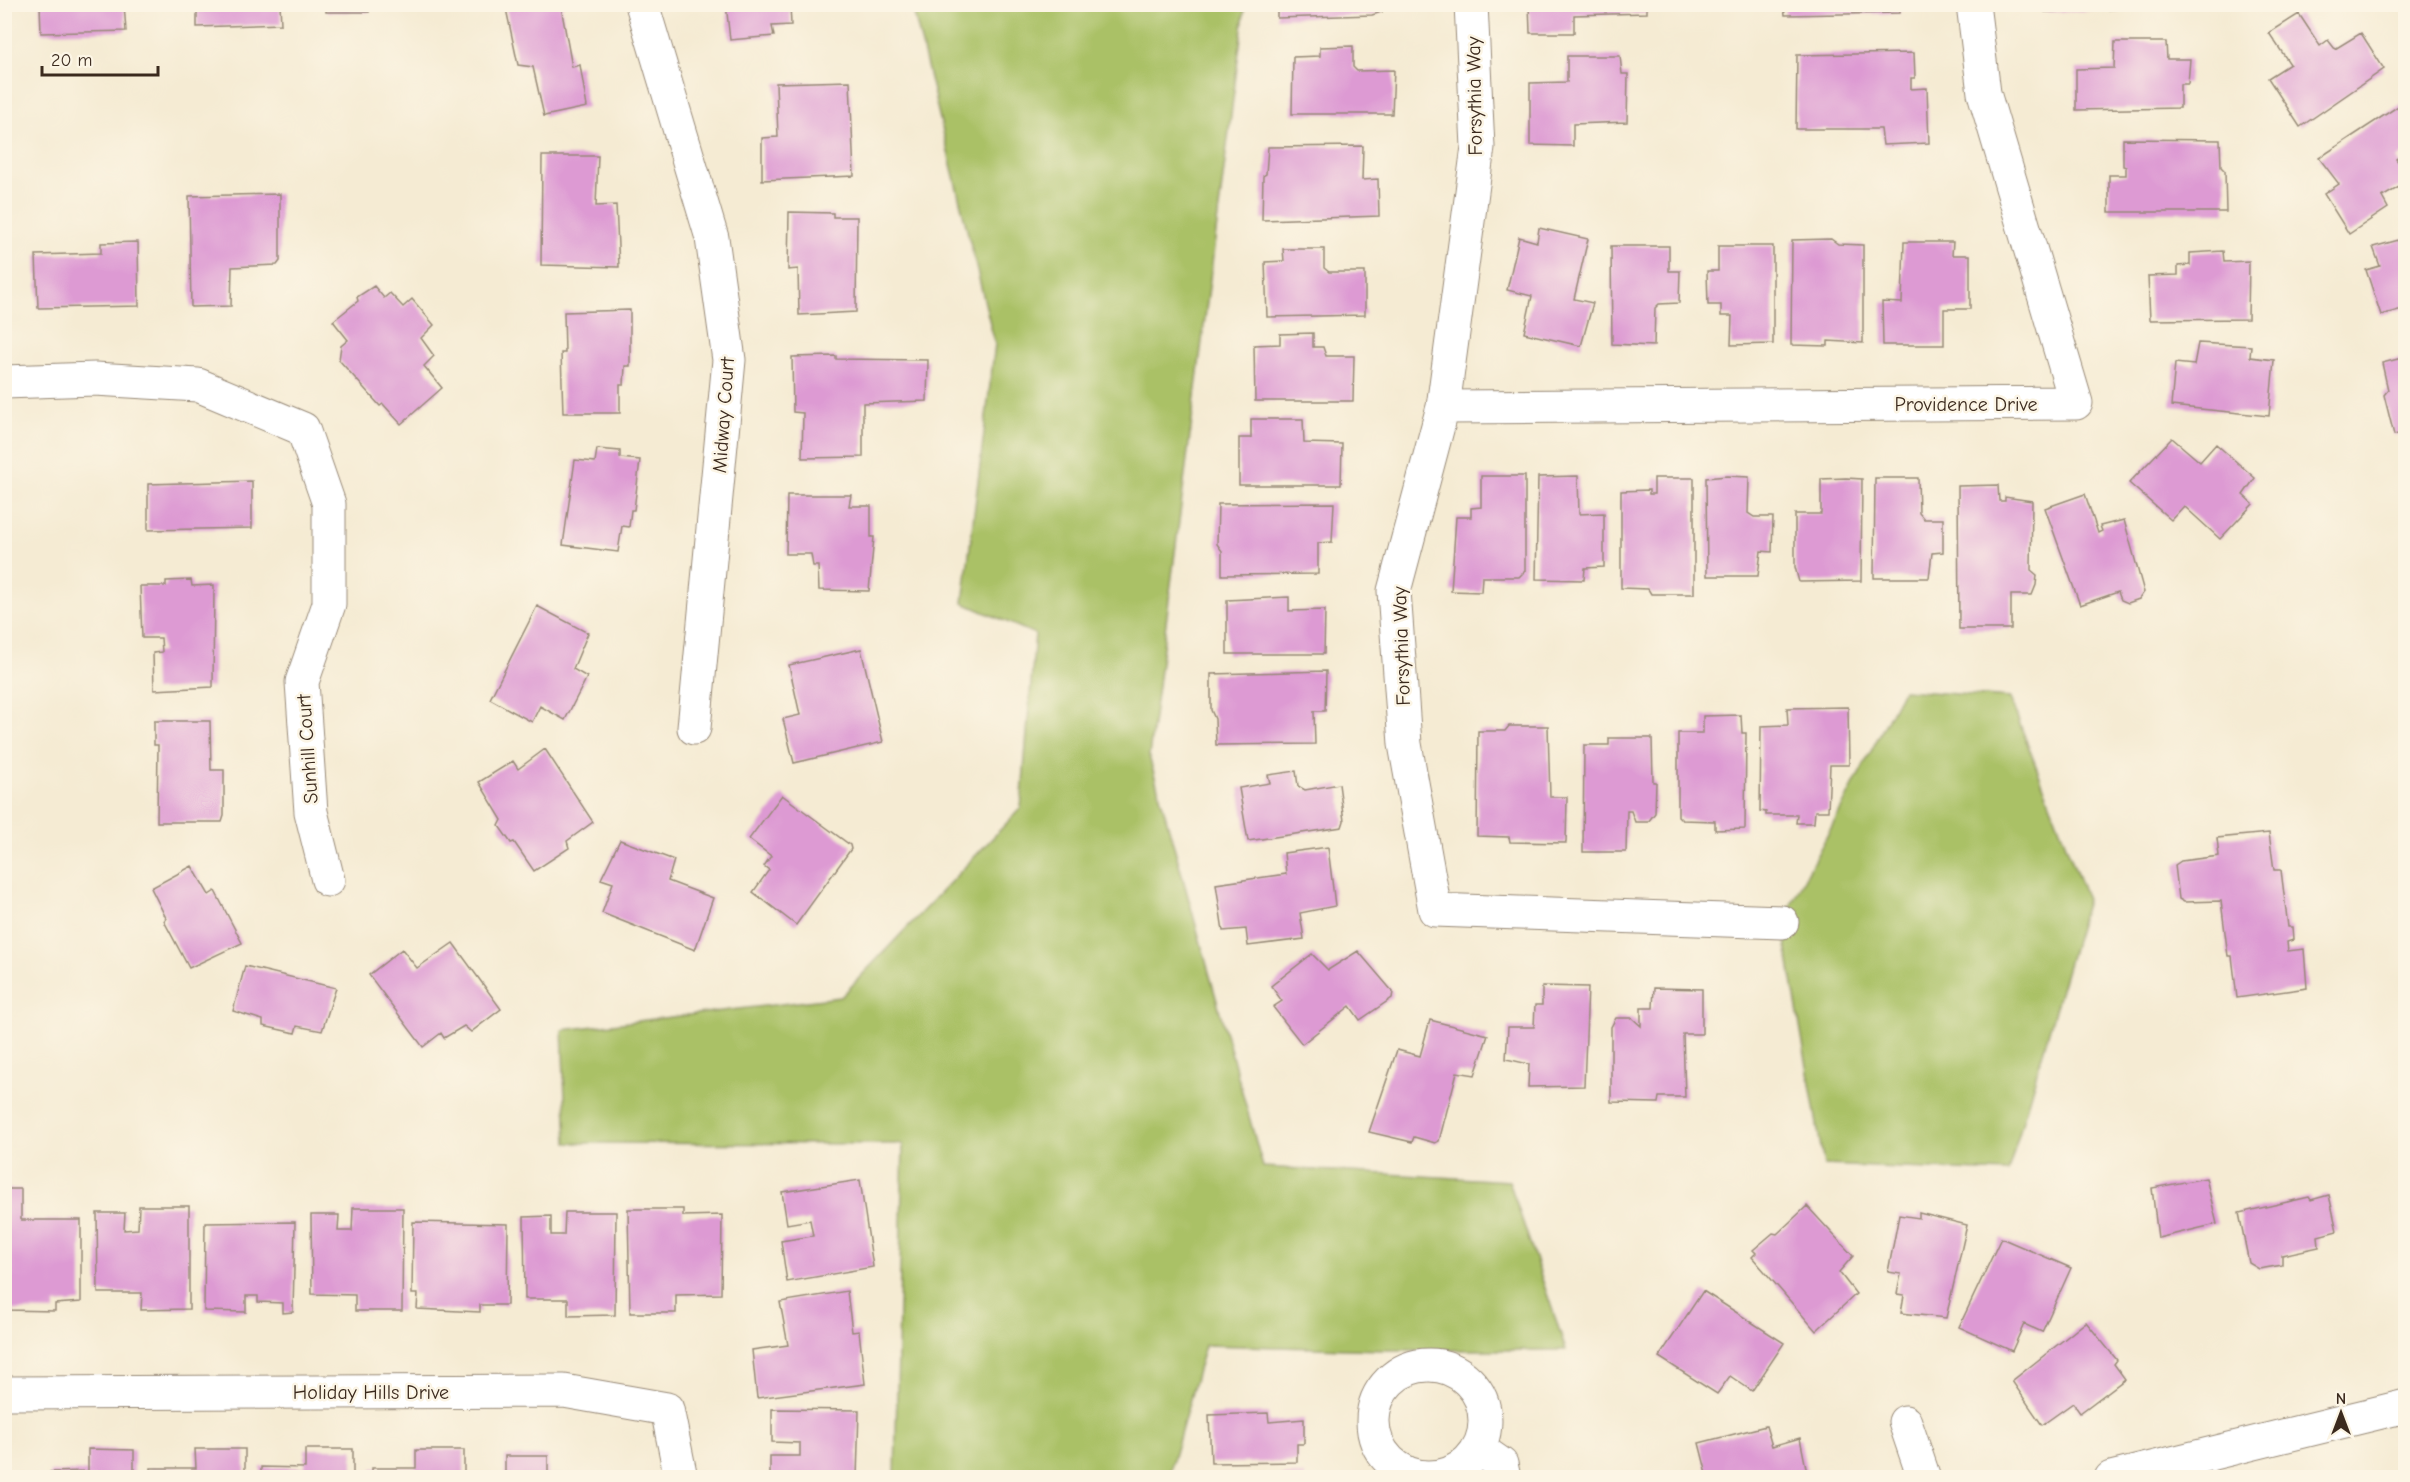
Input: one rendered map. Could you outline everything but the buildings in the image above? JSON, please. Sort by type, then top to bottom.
[{"type":"street","name":"Midway Court","points":[[642,4],[712,238],[729,360],[694,728]]},
{"type":"street","name":"Forsythia Way","points":[[1471,4],[1478,147],[1443,407],[1394,591],[1405,744],[1435,910],[1782,922]]},
{"type":"street","name":"Providence Drive","points":[[1443,407],[2076,403],[1984,93],[1973,4]]},
{"type":"street","name":"Sunhill Court","points":[[4,382],[95,380],[198,385],[303,429],[329,504],[329,604],[302,682],[311,812],[328,880]]},
{"type":"street","name":"Holiday Hills Drive","points":[[4,1393],[564,1391],[667,1409],[681,1478]]},
{"type":"street","points":[[2111,1478],[2406,1406]]},
{"type":"street","points":[[1905,1422],[1924,1478]]},
{"type":"street","points":[[1479,1449],[1501,1464],[1504,1478]]},
{"type":"green space","points":[[912,5],[1245,5],[1149,756],[1263,1167],[1509,1181],[1566,1350],[1383,1350],[1205,1345],[1170,1471],[1175,1477],[895,1477],[903,1144],[567,1143],[562,1030],[841,997],[1021,808],[1035,634],[963,603],[995,344]]},
{"type":"green space","points":[[1903,690],[2010,698],[2087,900],[2008,1172],[1824,1165],[1782,922]]}]
